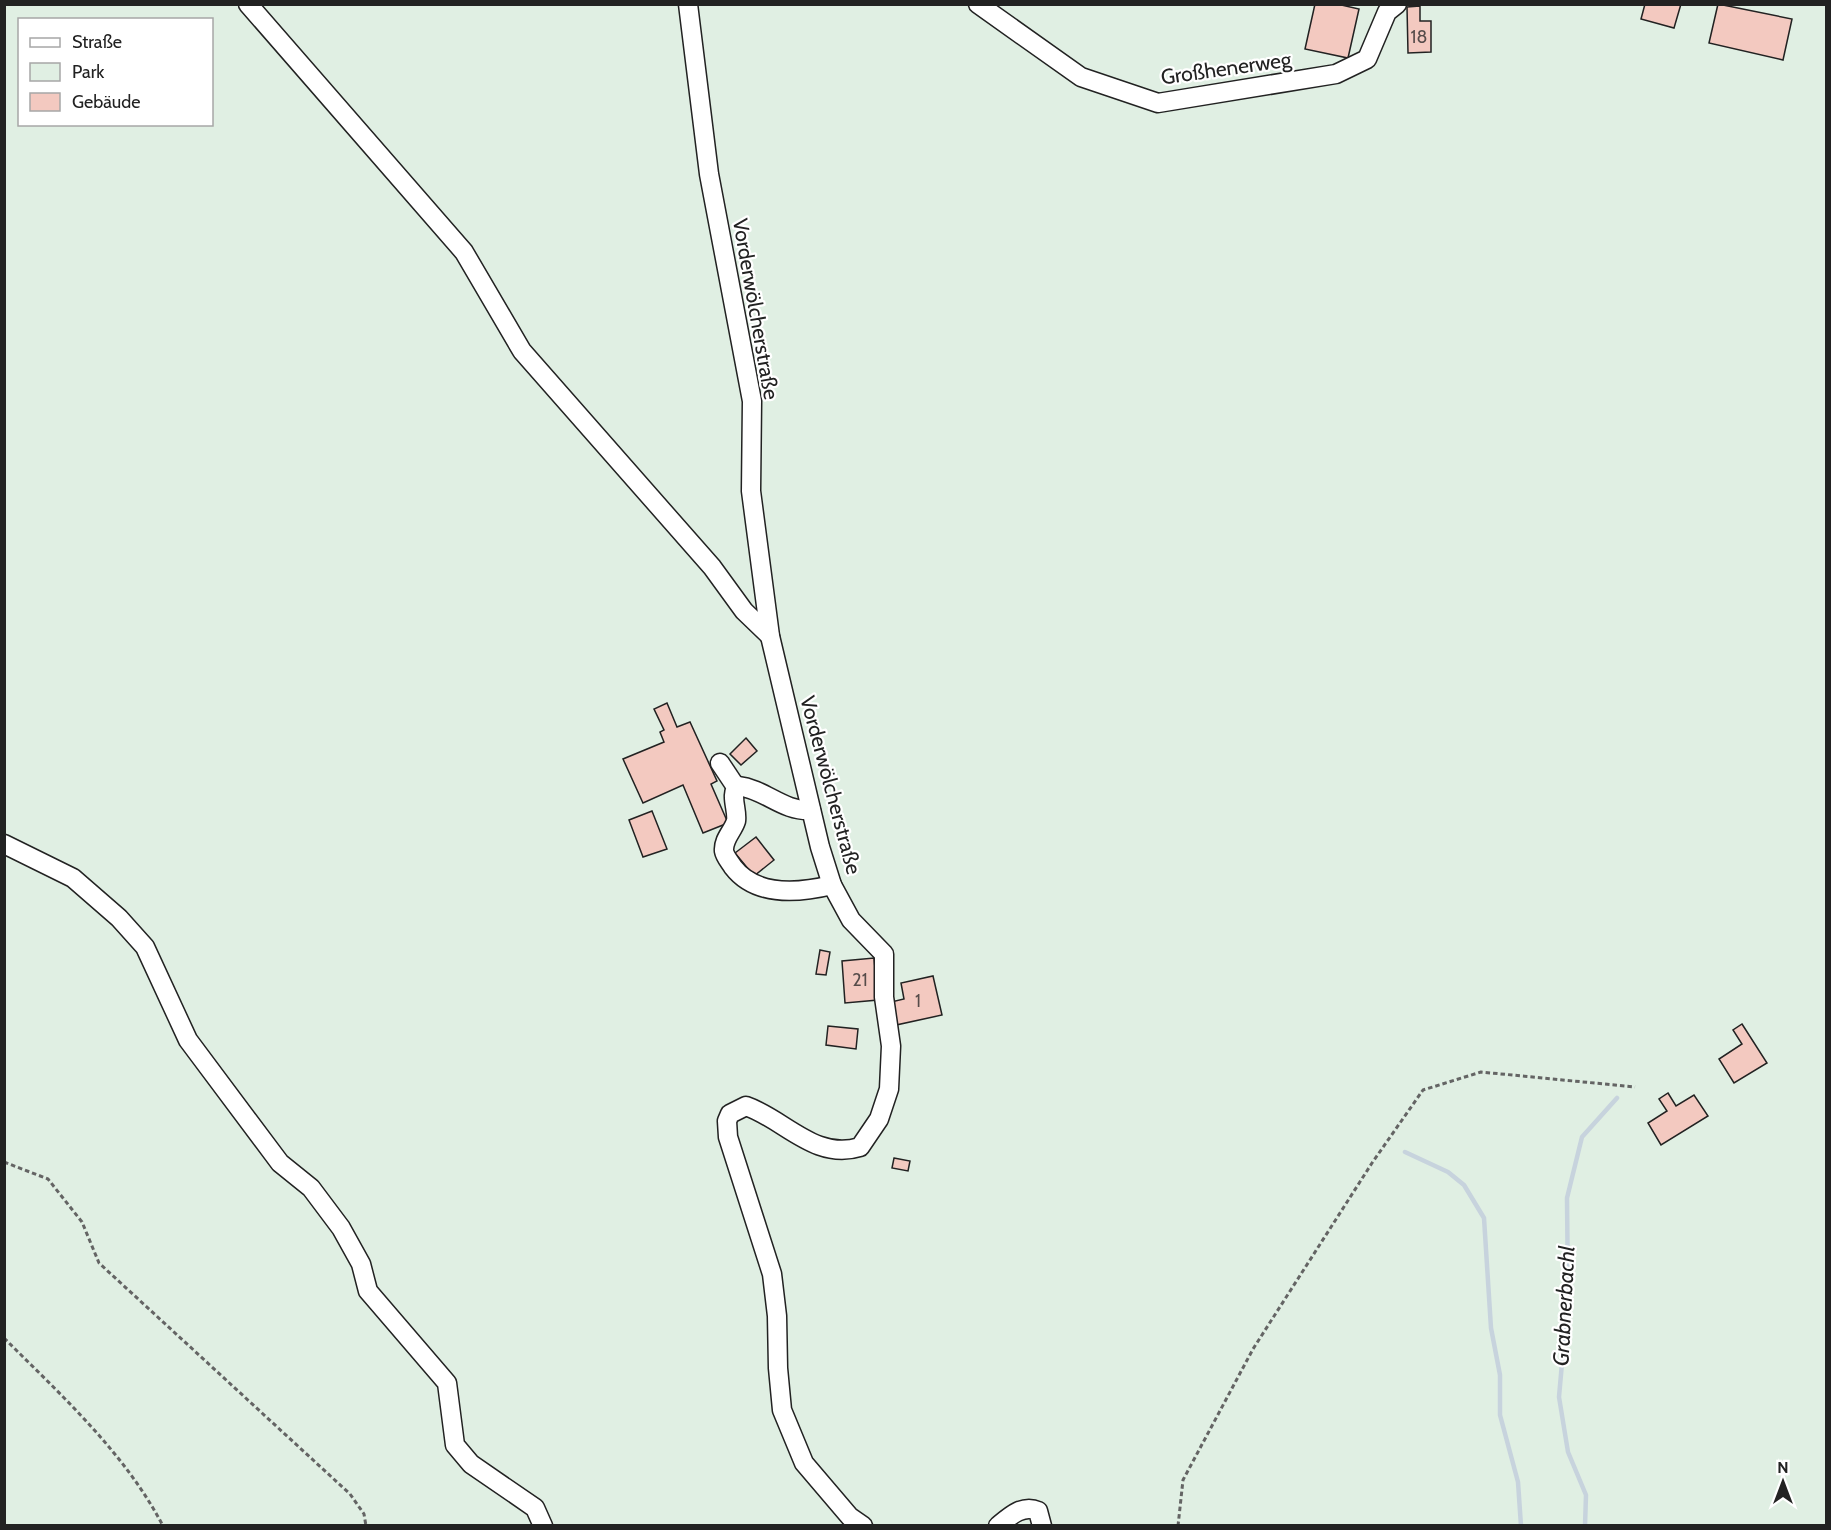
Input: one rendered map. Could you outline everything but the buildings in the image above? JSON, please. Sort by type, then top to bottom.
[{"type":"street","points":[[248,4],[464,252],[522,351],[712,567],[744,611],[770,636]]},
{"type":"street","name":"Vorderwölcherstraße","points":[[688,4],[709,174],[753,401],[751,491],[770,636],[811,810],[832,885],[856,926],[884,954],[884,997],[891,1067],[889,1089],[879,1119],[860,1147],[840,1151],[814,1144],[746,1106],[730,1113],[727,1120],[728,1137],[772,1274],[782,1410],[804,1463],[850,1517],[862,1526]]},
{"type":"street","name":"Großhenerweg","points":[[978,4],[1081,77],[1158,103],[1336,74],[1367,59],[1387,12],[1397,4]]},
{"type":"street","points":[[720,763],[736,787],[736,818],[724,851],[740,876],[753,885],[766,889],[814,889],[832,885]]},
{"type":"street","points":[[736,787],[746,787],[787,807],[811,810]]},
{"type":"street","points":[[4,844],[73,878],[120,918],[145,947],[188,1040],[280,1163],[311,1188],[335,1220],[361,1264],[368,1291],[447,1383],[455,1445],[471,1464],[535,1508],[543,1526]]},
{"type":"street","points":[[998,1526],[1013,1514],[1031,1508],[1038,1511],[1042,1526]]},
{"type":"path","points":[[1178,1526],[1183,1480],[1253,1349],[1372,1163],[1423,1090],[1481,1072],[1635,1087]]},
{"type":"path","points":[[4,1162],[48,1179],[82,1222],[99,1263],[350,1494],[364,1514],[366,1526]]},
{"type":"path","points":[[4,1338],[97,1431],[154,1508],[163,1526]]},
{"type":"green space","points":[[5,5],[1826,5],[1826,1525],[5,1526]]},
{"type":"waterway","name":"Grabnerbachl","points":[[1585,1526],[1586,1495],[1568,1452],[1559,1397],[1568,1295],[1567,1198],[1582,1137],[1617,1098]]},
{"type":"waterway","points":[[1405,1152],[1448,1172],[1464,1185],[1484,1218],[1491,1328],[1500,1375],[1500,1415],[1518,1482],[1521,1526]]}]
